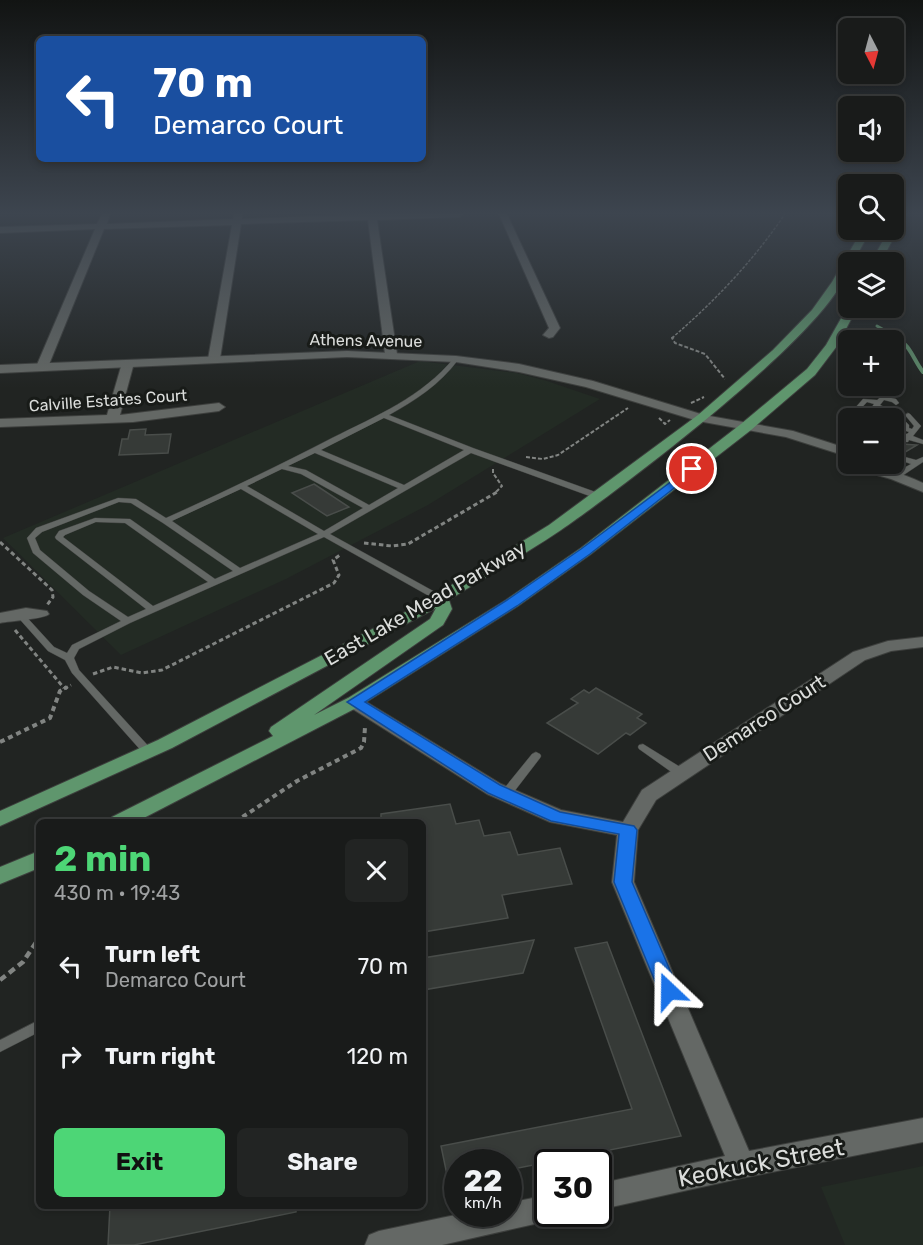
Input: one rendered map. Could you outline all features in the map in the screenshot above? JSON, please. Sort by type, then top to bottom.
[{"type":"main road","name":"East Lake Mead Parkway","points":[[0,819],[148,752],[441,599],[554,528],[702,418],[777,352],[816,312],[843,272]]},
{"type":"main road","name":"East Lake Mead Parkway","points":[[125,819],[354,702],[512,603],[577,558],[746,427],[811,372],[831,346],[846,318]]},
{"type":"main road","points":[[218,772],[425,632],[437,622],[444,609],[441,599]]},
{"type":"main road","points":[[0,876],[36,859]]},
{"type":"street","points":[[42,368],[82,272]]},
{"type":"street","points":[[214,359],[228,272]]},
{"type":"street","points":[[380,272],[391,354]]},
{"type":"street","points":[[530,272],[555,328],[549,335]]},
{"type":"street","name":"Athens Avenue","points":[[0,369],[391,354],[456,359],[519,368],[582,382],[680,412],[746,427],[778,442],[838,452]]},
{"type":"street","points":[[112,419],[129,363]]},
{"type":"street","name":"Calville Estates Court","points":[[0,423],[154,416],[219,407]]},
{"type":"street","points":[[889,474],[923,488]]},
{"type":"street","points":[[8,616],[41,614]]},
{"type":"street","name":"Demarco Court","points":[[742,1165],[623,882],[628,830],[649,795],[859,656],[888,646],[923,642]]},
{"type":"street","points":[[354,702],[506,794],[557,817],[628,830]]},
{"type":"street","name":"Keokuck Street","points":[[612,1194],[742,1165],[923,1130]]},
{"type":"street","points":[[379,1245],[534,1211]]},
{"type":"lane","points":[[166,521],[242,487],[383,415],[440,380],[456,359]]},
{"type":"lane","points":[[858,408],[865,400],[880,403],[894,400],[897,403]]},
{"type":"lane","points":[[880,403],[880,408]]},
{"type":"lane","points":[[876,408],[880,403]]},
{"type":"lane","points":[[383,415],[470,450],[598,496]]},
{"type":"lane","points":[[904,431],[918,426],[908,415]]},
{"type":"lane","points":[[904,432],[923,442]]},
{"type":"lane","points":[[315,450],[405,488]]},
{"type":"lane","points":[[148,752],[71,665],[69,658],[75,647],[127,621],[324,534],[470,450]]},
{"type":"lane","points":[[904,458],[919,461]]},
{"type":"lane","points":[[896,476],[919,461]]},
{"type":"lane","points":[[281,467],[303,472],[369,508]]},
{"type":"lane","points":[[242,487],[441,599]]},
{"type":"lane","points":[[127,621],[86,593],[36,551],[31,538],[39,530],[118,500],[133,501],[239,571]]},
{"type":"lane","points":[[152,610],[59,537],[62,533],[95,520],[127,521],[214,582]]},
{"type":"lane","points":[[8,616],[51,649],[69,658]]},
{"type":"lane","points":[[643,747],[681,773]]},
{"type":"lane","points":[[506,794],[536,756]]},
{"type":"lane","points":[[0,1046],[36,1028]]},
{"type":"path","points":[[719,384],[726,378],[707,356],[675,343],[672,338],[701,314],[742,272]]},
{"type":"path","points":[[656,416],[665,424],[695,400],[706,397]]},
{"type":"path","points":[[0,742],[50,718],[60,691],[64,688],[113,667],[148,673],[171,665],[334,583],[339,575],[333,560],[351,549],[367,542],[396,546],[415,540],[500,490],[502,486],[493,470],[504,462],[516,456],[537,459],[554,457],[628,408]]},
{"type":"path","points":[[0,542],[52,590],[53,597],[41,614]]},
{"type":"path","points":[[8,616],[64,688]]},
{"type":"path","points":[[240,819],[297,781],[361,748],[364,742],[365,727],[380,718]]},
{"type":"path","points":[[0,980],[23,962],[36,942]]},
{"type":"shaded area","points":[[420,361],[517,373],[600,399],[428,505],[286,579],[121,655],[3,538]]},
{"type":"shaded area","points":[[923,1166],[923,1245],[845,1245],[821,1187]]},
{"type":"building","points":[[146,429],[145,435],[171,434],[168,453],[119,455],[122,439],[128,439],[130,430]]},
{"type":"building","points":[[904,444],[917,445],[904,453]]},
{"type":"building","points":[[314,484],[349,507],[327,516],[292,493]]},
{"type":"building","points":[[596,688],[642,714],[637,718],[646,723],[630,735],[626,733],[598,754],[547,723],[578,703],[571,699],[584,690],[589,693]]},
{"type":"building","points":[[450,804],[456,824],[479,820],[484,836],[510,832],[518,855],[560,848],[572,884],[502,895],[508,918],[426,932],[426,819],[381,819],[381,814]]},
{"type":"building","points":[[534,940],[523,973],[426,989],[426,958]]},
{"type":"building","points":[[607,942],[681,1136],[612,1150],[534,1149],[534,1165],[522,1167],[522,1149],[444,1149],[444,1160],[441,1146],[632,1109],[575,948]]},
{"type":"building","points":[[110,1209],[296,1209],[296,1212],[134,1245],[108,1245]]},
{"type":"waterway","points":[[877,326],[884,330]]},
{"type":"waterway","points":[[904,344],[923,372]]},
{"type":"route","points":[[669,991],[623,882],[628,830],[557,817],[494,789],[354,702],[512,603],[586,552],[692,469]]}]
